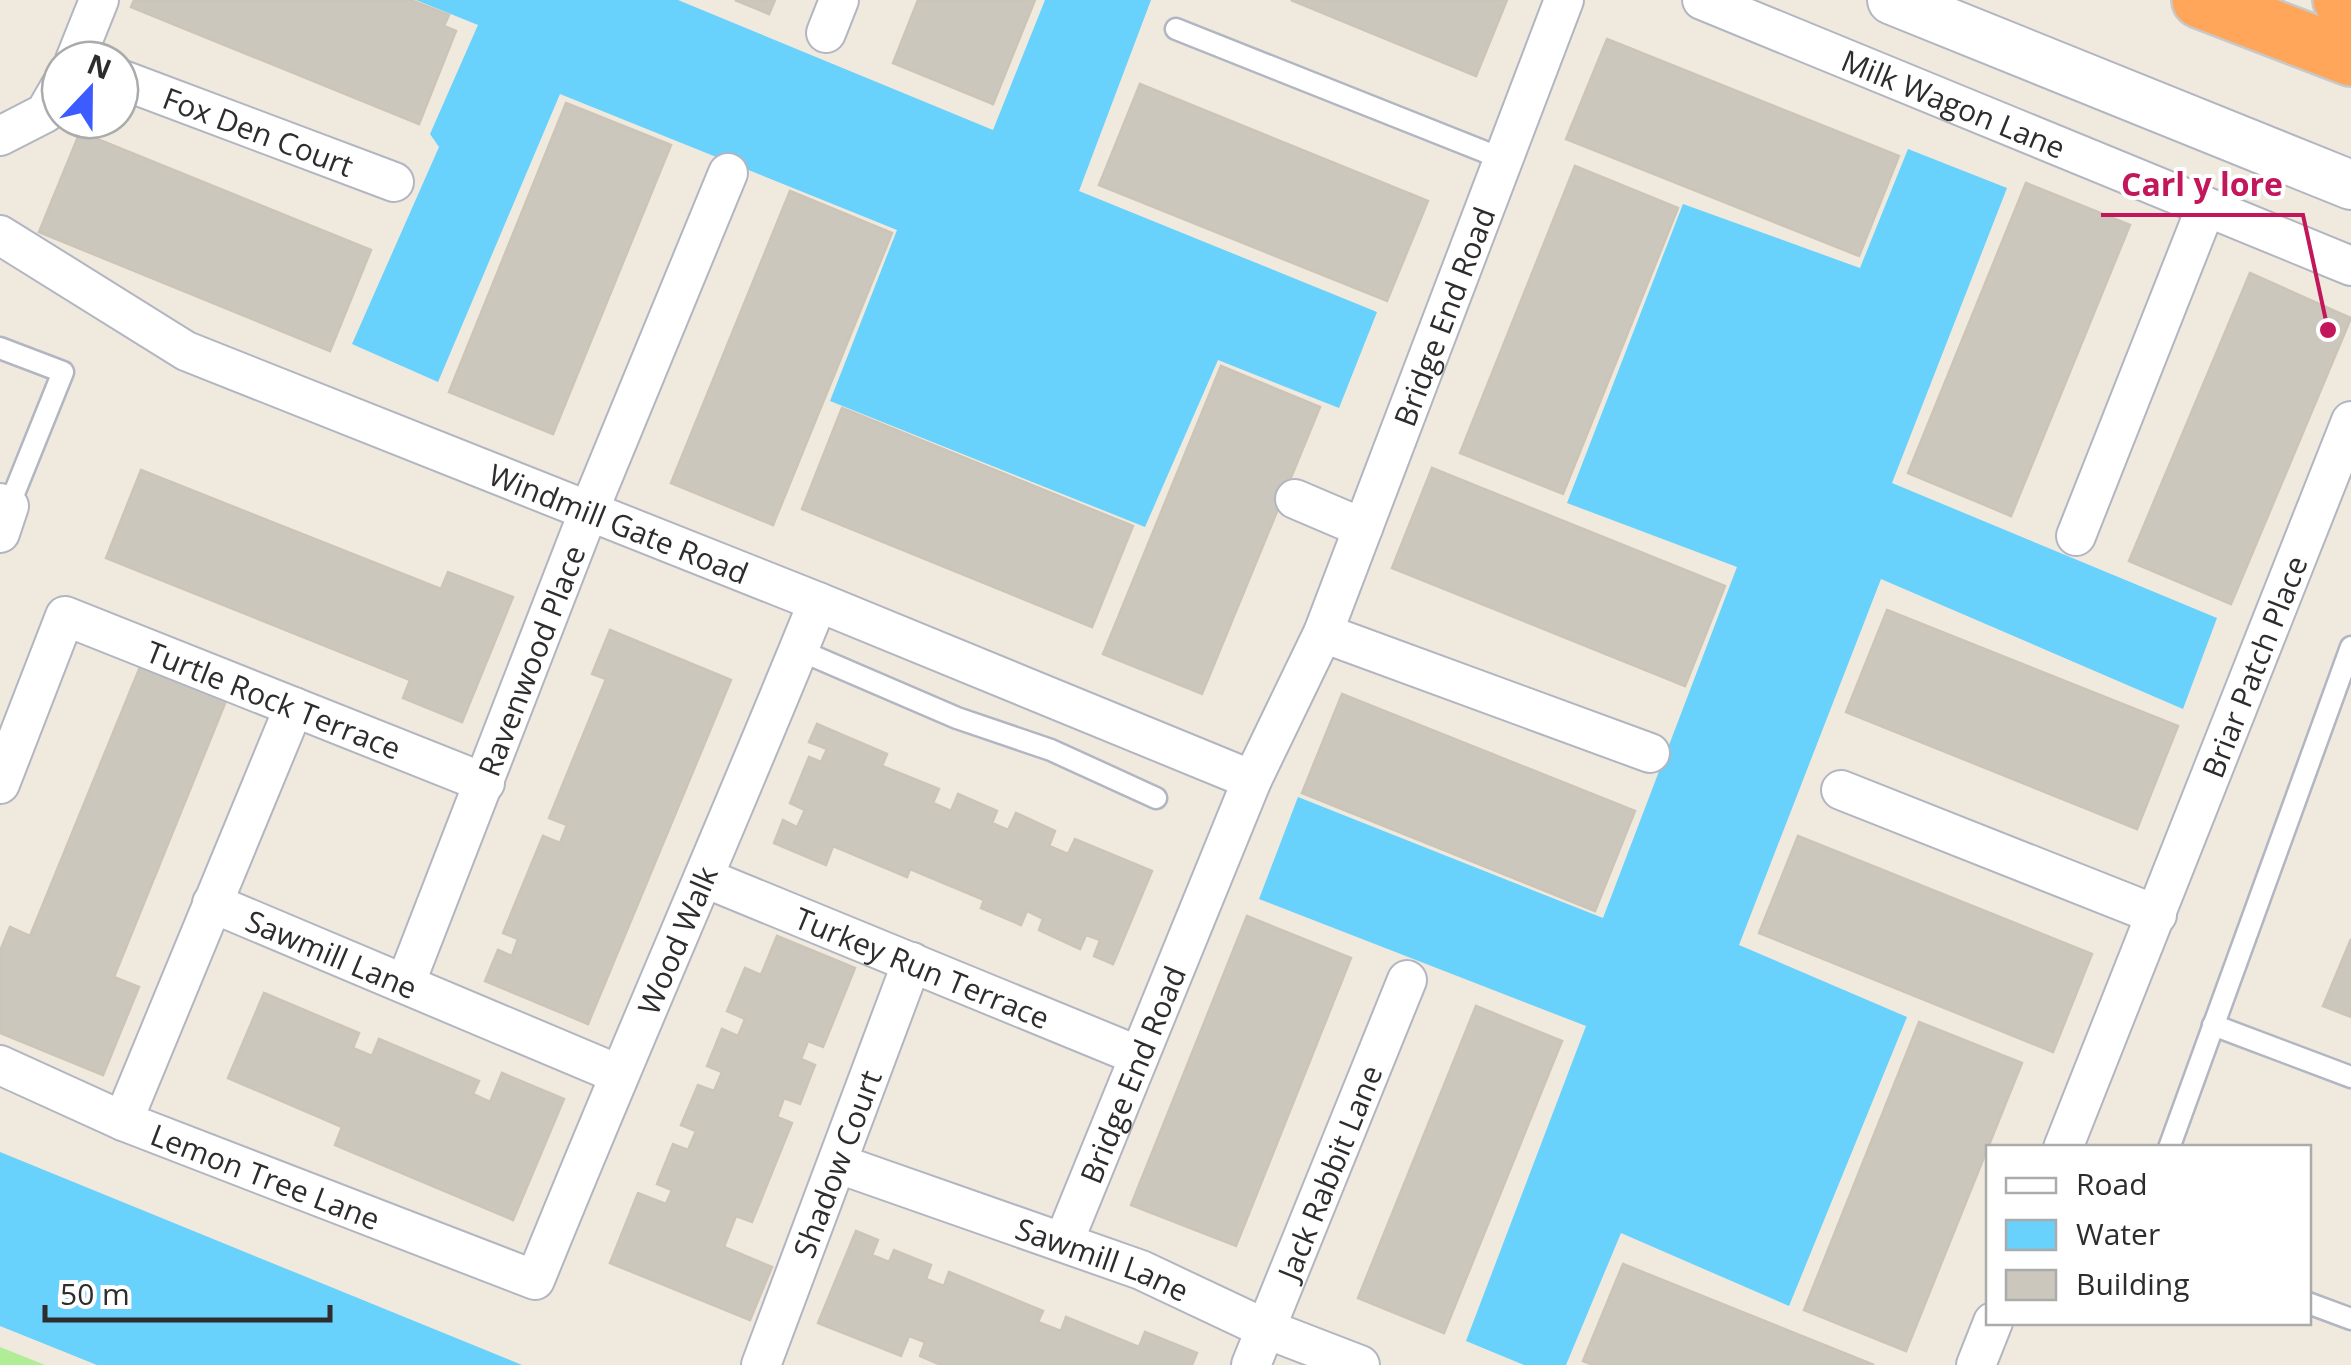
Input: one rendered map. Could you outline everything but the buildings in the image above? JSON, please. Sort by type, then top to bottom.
[{"type":"highway","points":[[2200,0],[2351,58]]},
{"type":"highway","points":[[2341,0],[2351,4]]},
{"type":"street","points":[[83,40],[99,0]]},
{"type":"street","name":"Bridge End Road","points":[[1064,1241],[1252,780],[1323,633],[1564,0]]},
{"type":"street","name":"Milk Wagon Lane","points":[[1702,0],[2351,266]]},
{"type":"street","points":[[1892,0],[2351,185]]},
{"type":"street","name":"Fox Den Court","points":[[140,86],[394,182]]},
{"type":"street","points":[[0,136],[40,116]]},
{"type":"street","name":"Ravenwood Place","points":[[406,982],[588,513],[728,173]]},
{"type":"street","points":[[2076,536],[2206,207]]},
{"type":"street","name":"Windmill Gate Road","points":[[0,235],[186,350],[1252,780]]},
{"type":"street","name":"Briar Patch Place","points":[[2064,1145],[2351,421]]},
{"type":"street","points":[[1295,498],[1363,528]]},
{"type":"street","name":"Wood Walk","points":[[535,1280],[818,602]]},
{"type":"street","name":"Turtle Rock Terrace","points":[[0,784],[65,616],[485,782]]},
{"type":"street","points":[[1323,633],[1650,752]]},
{"type":"street","points":[[123,1120],[294,707]]},
{"type":"street","points":[[1841,790],[2157,915]]},
{"type":"street","name":"Turkey Run Terrace","points":[[705,878],[1139,1056]]},
{"type":"street","name":"Sawmill Lane","points":[[212,903],[618,1074]]},
{"type":"street","name":"Shadow Court","points":[[761,1365],[912,962]]},
{"type":"street","name":"Jack Rabbit Lane","points":[[1251,1365],[1407,980]]},
{"type":"street","name":"Lemon Tree Lane","points":[[0,1065],[123,1120],[535,1280]]},
{"type":"street","name":"Sawmill Lane","points":[[839,1164],[1142,1270],[1264,1328],[1360,1365]]},
{"type":"street","points":[[1976,1365],[1992,1325]]},
{"type":"lane","points":[[1176,29],[1503,159]]},
{"type":"lane","points":[[0,348],[63,372],[3,514]]},
{"type":"lane","points":[[2170,1145],[2351,647]]},
{"type":"lane","points":[[798,650],[957,718],[1051,750],[1156,798]]},
{"type":"lane","points":[[2213,1025],[2351,1077]]},
{"type":"lane","points":[[2311,1304],[2351,1319]]},
{"type":"green space","points":[[0,1347],[45,1365],[0,1365]]},
{"type":"water","points":[[416,0],[678,0],[993,130],[1045,0],[1151,0],[1079,191],[1377,312],[1339,408],[1218,360],[1145,527],[830,401],[897,230],[560,94],[438,382],[352,344],[439,147],[430,134],[478,25]]},
{"type":"water","points":[[1908,149],[2007,188],[1892,483],[2217,618],[2183,709],[1881,579],[1739,945],[1907,1017],[1789,1306],[1621,1233],[1566,1365],[1524,1365],[1466,1341],[1586,1026],[1259,899],[1298,797],[1603,918],[1737,567],[1567,503],[1683,204],[1860,268]]},
{"type":"water","points":[[0,1152],[522,1365],[97,1365],[0,1326]]},
{"type":"place","name":"Carl y lore","points":[[2328,330]]}]
